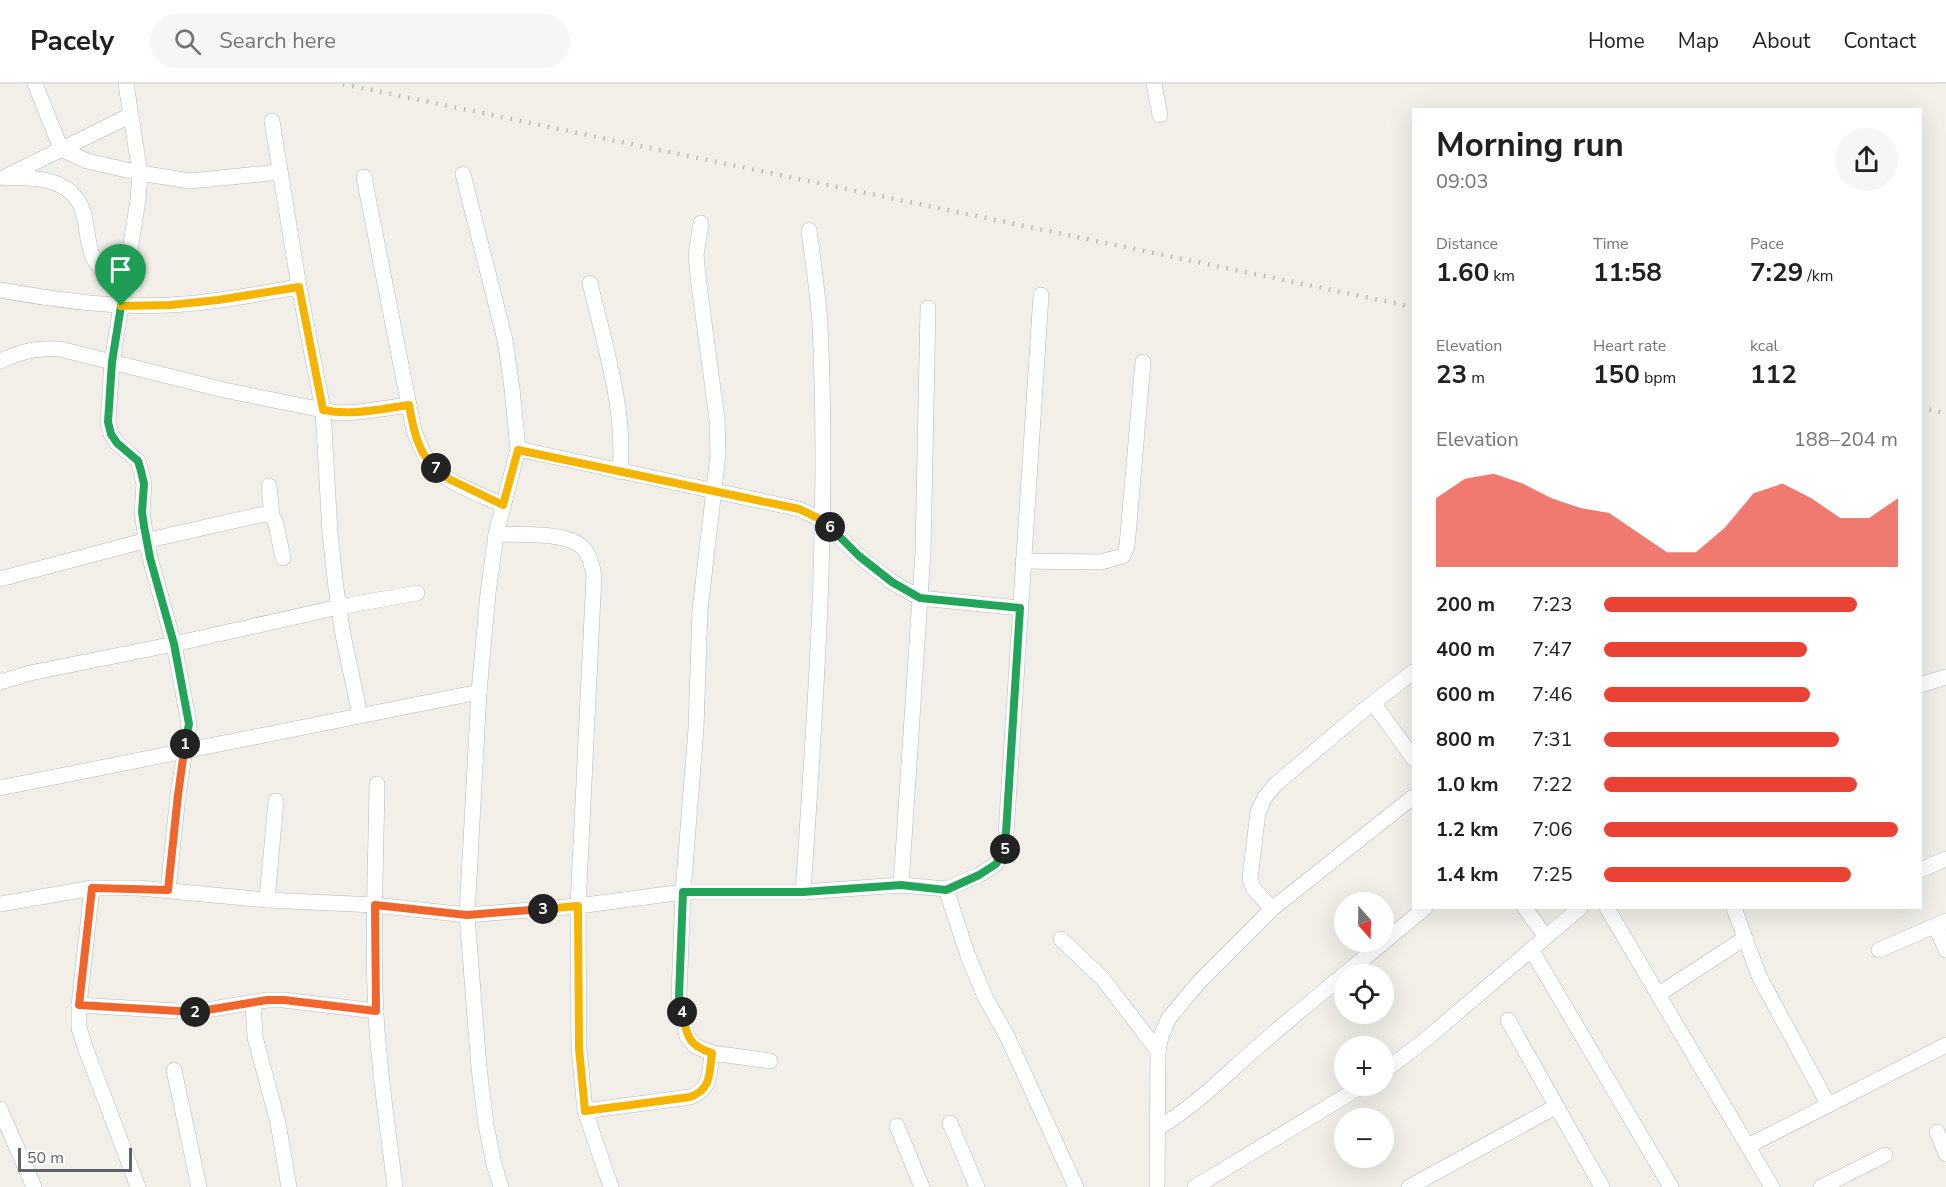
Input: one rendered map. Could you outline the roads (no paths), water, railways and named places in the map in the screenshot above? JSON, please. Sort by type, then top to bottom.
[{"type":"street","points":[[35,84],[61,149],[87,161],[190,181],[280,172]]},
{"type":"street","points":[[126,84],[140,173],[138,200],[112,362],[108,422],[111,434],[117,443],[138,461],[141,471],[144,484],[142,512],[147,540],[174,644],[189,724],[168,890]]},
{"type":"street","points":[[1154,84],[1160,115]]},
{"type":"street","points":[[2,179],[131,115]]},
{"type":"street","points":[[272,121],[299,287],[323,410],[330,533],[339,607],[360,715]]},
{"type":"street","points":[[463,174],[505,340],[513,388],[518,450],[496,534],[479,692],[467,915],[479,1068],[486,1125],[501,1187]]},
{"type":"street","points":[[2,179],[36,177],[65,186],[74,195],[82,210],[93,257],[98,264],[125,284]]},
{"type":"street","points":[[364,177],[414,431],[422,451],[431,465],[449,479],[503,505]]},
{"type":"street","points":[[700,223],[696,255],[717,419],[718,455],[700,610],[695,740],[683,892],[679,996],[687,1036],[695,1046],[712,1053],[770,1061]]},
{"type":"street","points":[[803,892],[820,618],[823,416],[820,323],[809,230]]},
{"type":"street","points":[[590,283],[618,408],[622,435],[620,472]]},
{"type":"street","points":[[0,290],[121,306],[170,305],[218,300],[299,287]]},
{"type":"street","points":[[0,904],[92,888],[168,890],[267,900],[375,905],[467,915],[578,906],[683,892],[803,892],[901,885],[946,890],[979,875],[996,864],[1005,849],[1041,296]]},
{"type":"street","points":[[901,885],[924,552],[928,308]]},
{"type":"street","points":[[0,360],[23,351],[42,348],[60,349],[224,390],[338,413],[409,405]]},
{"type":"street","points":[[1023,561],[1101,562],[1123,556],[1128,546],[1143,362]]},
{"type":"street","points":[[518,450],[799,509],[822,520],[859,556],[892,582],[920,598],[1020,608]]},
{"type":"street","points":[[269,486],[272,516],[276,524],[283,558]]},
{"type":"street","points":[[0,579],[147,540],[264,514],[272,516]]},
{"type":"street","points":[[496,534],[564,537],[581,546],[593,568],[578,906],[579,1048],[585,1111],[611,1187]]},
{"type":"street","points":[[0,682],[30,673],[339,607],[417,593]]},
{"type":"street","points":[[1272,909],[1253,888],[1250,878],[1258,812],[1265,797],[1276,784],[1412,673]]},
{"type":"street","points":[[1922,684],[1946,677]]},
{"type":"street","points":[[0,789],[479,692]]},
{"type":"street","points":[[1374,704],[1412,757]]},
{"type":"street","points":[[377,784],[376,1011],[395,1187]]},
{"type":"street","points":[[1157,1187],[1158,1051],[1161,1036],[1169,1018],[1200,981],[1272,909],[1412,798]]},
{"type":"street","points":[[267,900],[276,801]]},
{"type":"street","points":[[1922,869],[1946,859]]},
{"type":"street","points":[[92,888],[79,1005],[79,1028],[84,1047],[138,1187]]},
{"type":"street","points":[[946,890],[968,956],[986,999],[1007,1036],[1076,1187]]},
{"type":"street","points":[[1158,1128],[1178,1117],[1300,1011],[1424,909]]},
{"type":"street","points":[[1526,909],[1545,936]]},
{"type":"street","points":[[1394,1064],[1579,909]]},
{"type":"street","points":[[1608,909],[1772,1187]]},
{"type":"street","points":[[1734,909],[1759,976],[1828,1104]]},
{"type":"street","points":[[1879,950],[1941,923],[1946,950]]},
{"type":"street","points":[[1659,994],[1745,938]]},
{"type":"street","points":[[1061,939],[1102,978],[1158,1051]]},
{"type":"street","points":[[1531,949],[1671,1187]]},
{"type":"street","points":[[79,1005],[194,1012],[267,1000],[284,1000],[376,1011]]},
{"type":"street","points":[[253,1003],[255,1037],[278,1123],[289,1187]]},
{"type":"street","points":[[1508,1020],[1602,1187]]},
{"type":"street","points":[[1748,1146],[1946,1045]]},
{"type":"street","points":[[585,1111],[698,1094],[708,1083],[712,1053]]},
{"type":"street","points":[[174,1070],[199,1187]]},
{"type":"street","points":[[1195,1187],[1345,1096]]},
{"type":"street","points":[[1409,1187],[1557,1106]]},
{"type":"street","points":[[0,1109],[34,1187]]},
{"type":"street","points":[[950,1123],[977,1187]]},
{"type":"street","points":[[897,1126],[922,1187]]},
{"type":"street","points":[[1936,1132],[1946,1154]]},
{"type":"street","points":[[1821,1187],[1885,1155]]},
{"type":"railway","points":[[343,84],[1412,307]]},
{"type":"railway","points":[[1922,408],[1946,413]]}]
